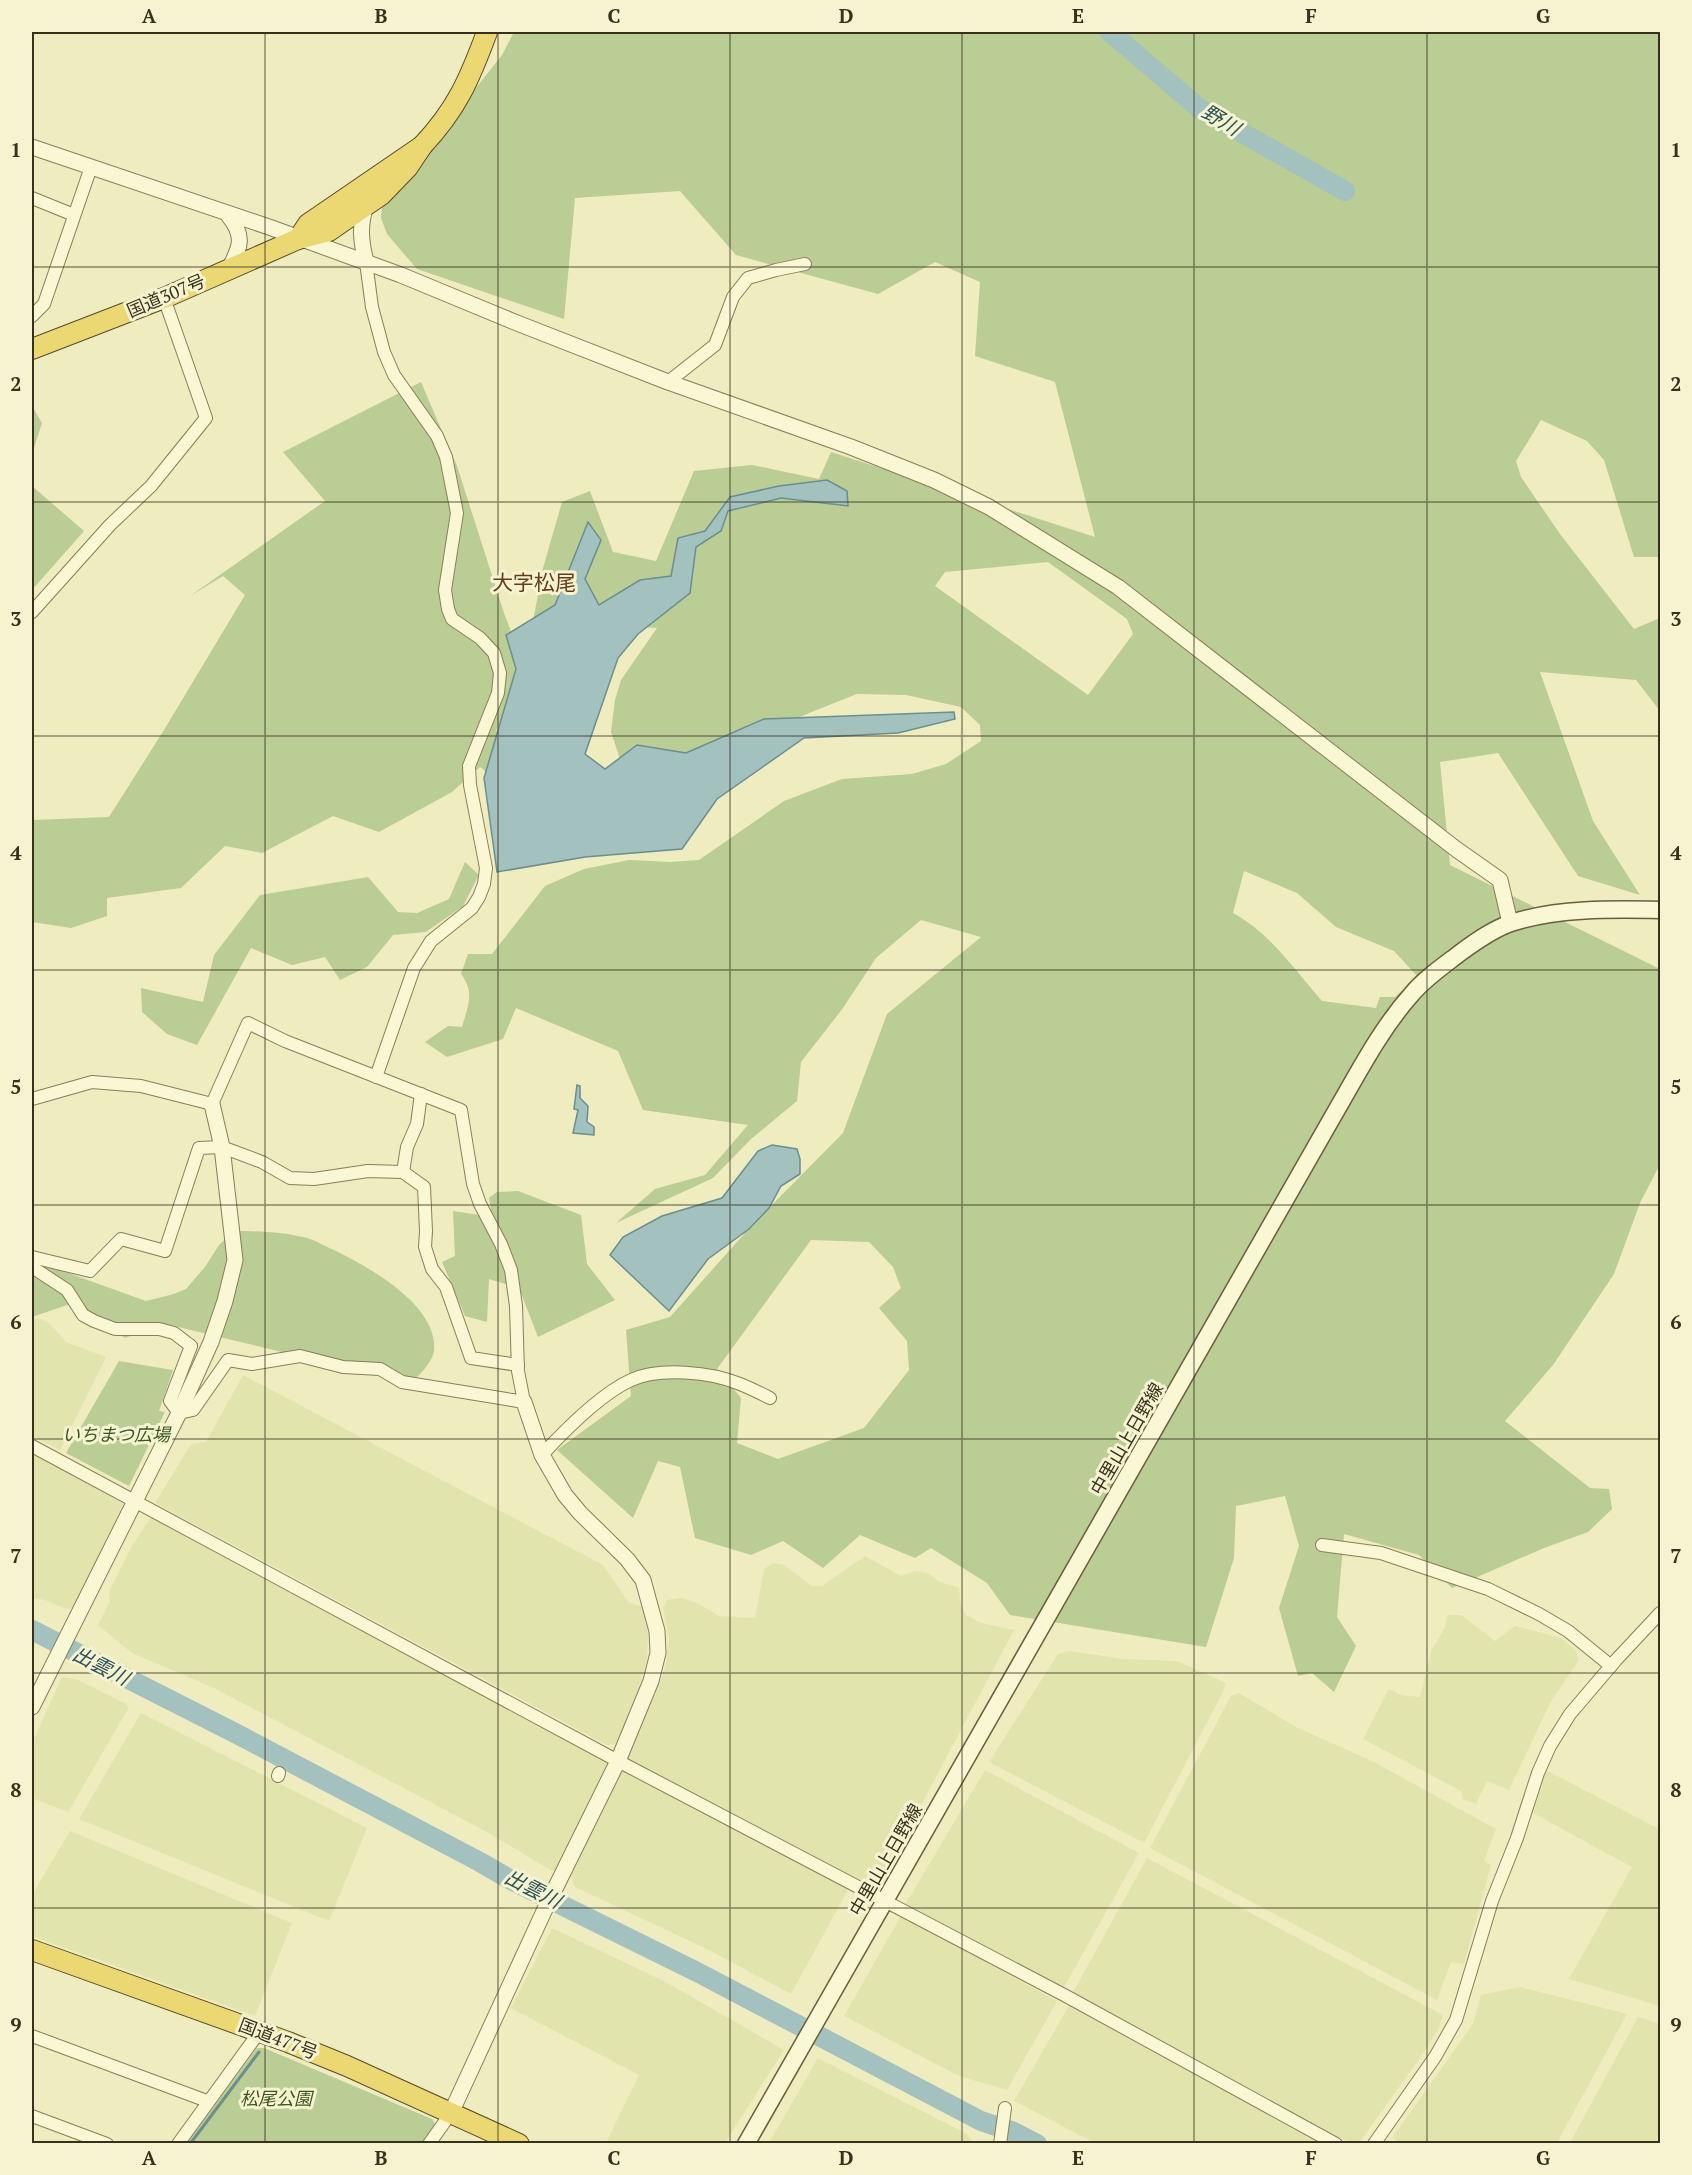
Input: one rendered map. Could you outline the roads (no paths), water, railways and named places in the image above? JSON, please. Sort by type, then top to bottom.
[{"type":"highway","name":"国道307号","points":[[32,349],[164,298],[298,239],[329,231],[366,206],[381,195],[408,167],[453,107],[470,78],[487,32]]},
{"type":"highway","name":"国道307号","points":[[298,239],[308,224],[422,146]]},
{"type":"highway","name":"国道477号","points":[[32,1950],[260,2031],[347,2066],[519,2144]]},
{"type":"main road","name":"中里山上日野線","points":[[746,2144],[1332,1118],[1381,1036],[1411,994],[1474,942],[1510,923],[1562,912],[1617,909],[1660,910]]},
{"type":"street","points":[[32,147],[366,262],[669,382],[850,447],[934,480],[989,507],[1118,587],[1456,849],[1500,880],[1510,923]]},
{"type":"street","points":[[32,316],[44,304],[91,167]]},
{"type":"street","points":[[32,198],[74,214]]},
{"type":"street","points":[[366,206],[361,221],[360,237],[372,307],[384,352],[394,375],[437,436],[446,457],[457,513],[445,590],[448,609],[452,619],[480,638],[494,652],[500,673],[498,693],[469,766],[470,785],[486,868],[484,884],[472,908],[431,941],[414,968],[376,1077]]},
{"type":"street","points":[[228,215],[239,233],[240,243],[229,269]]},
{"type":"street","points":[[669,382],[715,345],[733,297],[748,278],[806,264]]},
{"type":"street","points":[[32,612],[110,525],[151,486],[206,418],[164,298]]},
{"type":"street","points":[[32,1707],[179,1413],[211,1342],[225,1301],[235,1260],[222,1147],[212,1104],[248,1023],[285,1041],[461,1110],[473,1184],[511,1270],[516,1306],[518,1365],[524,1402],[542,1455],[565,1495],[643,1580],[658,1643],[656,1669],[618,1761],[545,1909],[451,2113],[429,2144]]},
{"type":"street","points":[[32,1099],[92,1082],[141,1086],[212,1104]]},
{"type":"street","points":[[403,1172],[407,1147],[417,1124],[421,1094]]},
{"type":"street","points":[[32,1257],[90,1270],[121,1239],[165,1251],[199,1148],[222,1147],[262,1162],[290,1178],[314,1179],[368,1171],[403,1172],[424,1187],[425,1247],[432,1269],[446,1287],[471,1358],[518,1365]]},
{"type":"street","points":[[32,1267],[67,1290],[83,1315],[94,1321],[116,1329],[159,1329],[174,1333],[190,1346],[170,1401],[179,1413]]},
{"type":"street","points":[[179,1413],[193,1410],[228,1360],[252,1364],[300,1356],[343,1366],[381,1369],[402,1382],[524,1402]]},
{"type":"street","points":[[542,1455],[566,1429],[615,1389],[633,1379],[654,1374],[697,1374],[739,1383],[770,1398]]},
{"type":"street","points":[[32,1446],[618,1761],[1066,1996],[1336,2144]]},
{"type":"street","points":[[1322,1545],[1381,1553],[1488,1589],[1568,1631],[1611,1666]]},
{"type":"street","points":[[1374,2144],[1435,2057],[1456,2020],[1492,1901],[1550,1746],[1570,1714],[1660,1613]]},
{"type":"street","points":[[178,2144],[260,2031]]},
{"type":"street","points":[[32,2036],[207,2101]]},
{"type":"street","points":[[1000,2140],[1005,2108]]},
{"type":"street","points":[[32,2116],[107,2144]]},
{"type":"water","points":[[827,480],[847,491],[848,506],[781,498],[728,511],[721,531],[696,547],[690,593],[638,634],[618,658],[585,754],[605,769],[637,745],[686,753],[764,719],[954,712],[955,719],[898,733],[804,738],[717,799],[682,849],[585,857],[497,872],[484,778],[516,669],[506,635],[555,605],[588,522],[601,540],[585,579],[599,605],[640,580],[671,576],[678,538],[705,531],[730,497],[779,486]]},
{"type":"water","points":[[577,1085],[580,1086],[580,1098],[588,1106],[587,1122],[594,1127],[594,1135],[573,1133],[578,1110],[574,1109]]},
{"type":"water","points":[[772,1145],[797,1149],[800,1174],[781,1186],[769,1208],[749,1229],[708,1259],[669,1311],[610,1255],[623,1237],[662,1216],[722,1198],[758,1151]]},
{"type":"waterway","name":"野川","points":[[1110,32],[1200,109],[1345,191]]},
{"type":"waterway","name":"出雲川","points":[[32,1630],[235,1733],[511,1880],[697,1972],[981,2121],[1014,2132],[1037,2144]]},
{"type":"waterway","points":[[190,2144],[259,2052]]},
{"type":"district","name":"大字松尾","points":[[534,583]]},
{"type":"park label","name":"いちまつ広場","points":[[116,1435]]},
{"type":"park label","name":"松尾公園","points":[[276,2099]]}]
